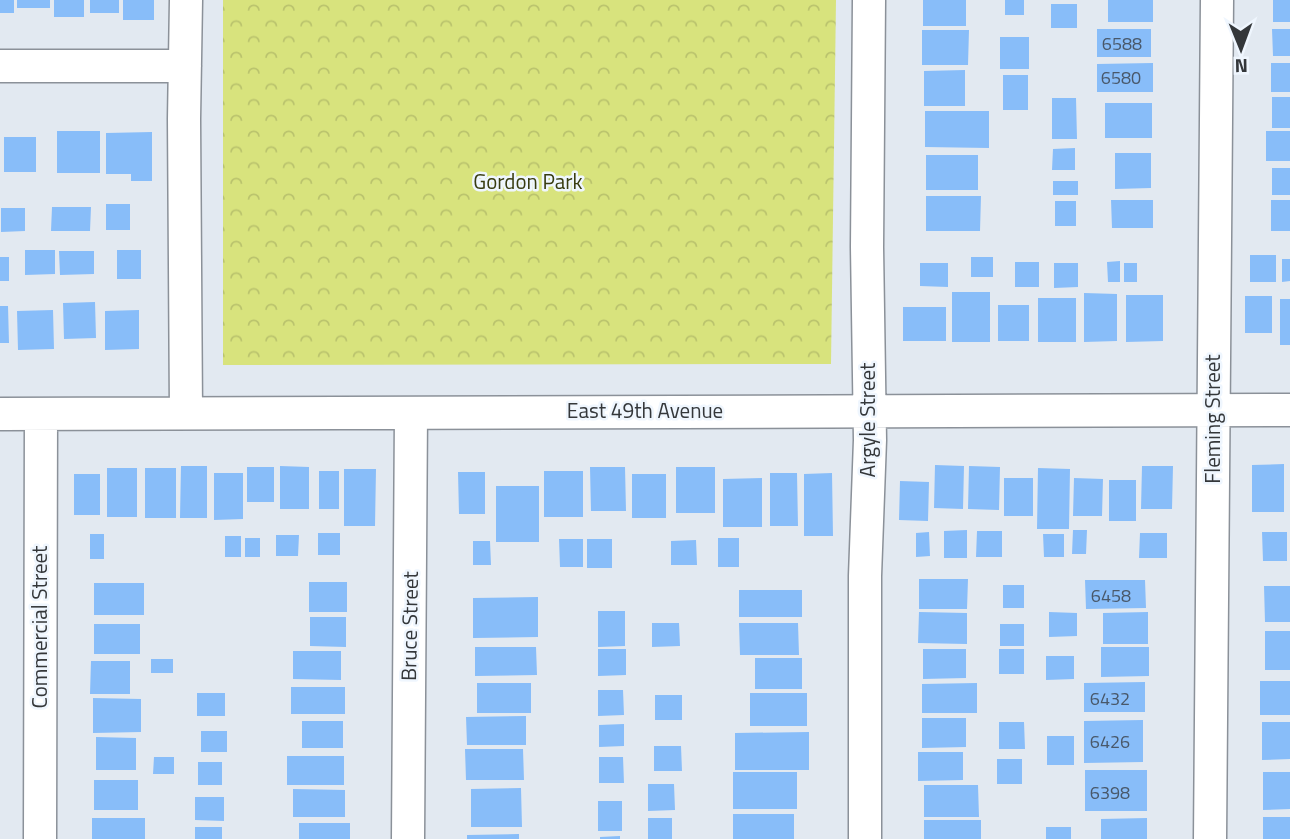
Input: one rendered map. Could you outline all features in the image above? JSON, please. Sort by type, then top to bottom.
[{"type":"street","points":[[186,0],[186,413]]},
{"type":"street","name":"Argyle Street","points":[[865,839],[865,576],[870,440],[867,247],[869,0]]},
{"type":"street","name":"Fleming Street","points":[[1210,839],[1217,0]]},
{"type":"street","points":[[0,66],[185,66]]},
{"type":"street","name":"East 49th Avenue","points":[[0,414],[1290,410]]},
{"type":"street","name":"Bruce Street","points":[[408,839],[411,412]]},
{"type":"street","name":"Commercial Street","points":[[40,839],[41,414]]},
{"type":"green space","name":"Gordon Park","points":[[223,0],[836,0],[831,364],[223,365]]},
{"type":"building","points":[[0,0],[14,0],[14,13],[0,13]]},
{"type":"building","points":[[17,0],[50,0],[50,8],[17,8]]},
{"type":"building","points":[[54,0],[84,0],[84,17],[54,17]]},
{"type":"building","points":[[90,0],[119,0],[119,13],[90,13]]},
{"type":"building","points":[[123,0],[154,0],[154,20],[123,20]]},
{"type":"building","points":[[923,0],[966,0],[966,26],[923,26]]},
{"type":"building","points":[[1005,0],[1024,0],[1024,15],[1005,15]]},
{"type":"building","points":[[1108,0],[1153,0],[1153,22],[1108,22]]},
{"type":"building","points":[[1273,0],[1290,0],[1290,22],[1273,22]]},
{"type":"building","points":[[1051,4],[1077,4],[1077,28],[1051,28]]},
{"type":"building","points":[[1097,29],[1151,29],[1151,57],[1097,57]]},
{"type":"building","points":[[1272,29],[1290,29],[1290,56],[1273,56]]},
{"type":"building","points":[[922,30],[969,30],[968,65],[922,65]]},
{"type":"building","points":[[1000,37],[1029,37],[1029,69],[1000,69]]},
{"type":"building","points":[[1153,63],[1153,92],[1097,92],[1097,64]]},
{"type":"building","points":[[1271,63],[1290,63],[1290,92],[1271,92]]},
{"type":"building","points":[[965,70],[965,106],[924,106],[924,71]]},
{"type":"building","points":[[1003,75],[1028,75],[1028,110],[1003,110]]},
{"type":"building","points":[[1272,97],[1290,97],[1290,128],[1272,128]]},
{"type":"building","points":[[1052,98],[1076,98],[1077,139],[1052,139]]},
{"type":"building","points":[[1105,103],[1152,103],[1152,138],[1105,138]]},
{"type":"building","points":[[925,111],[989,111],[989,148],[925,147]]},
{"type":"building","points":[[57,131],[100,131],[100,173],[57,173]]},
{"type":"building","points":[[1266,131],[1290,131],[1290,161],[1266,161]]},
{"type":"building","points":[[152,132],[152,181],[131,181],[131,174],[106,174],[106,133]]},
{"type":"building","points":[[4,137],[36,137],[36,172],[4,172]]},
{"type":"building","points":[[1075,148],[1075,170],[1052,170],[1053,149]]},
{"type":"building","points":[[1115,153],[1151,153],[1151,188],[1115,189]]},
{"type":"building","points":[[926,155],[978,155],[978,190],[926,190]]},
{"type":"building","points":[[1272,168],[1290,168],[1290,195],[1272,195]]},
{"type":"building","points":[[1053,181],[1078,181],[1078,195],[1053,195]]},
{"type":"building","points":[[926,196],[981,196],[980,231],[926,231]]},
{"type":"building","points":[[1111,200],[1153,200],[1153,228],[1112,228]]},
{"type":"building","points":[[1271,200],[1290,200],[1290,231],[1271,231]]},
{"type":"building","points":[[1055,201],[1076,201],[1076,226],[1055,226]]},
{"type":"building","points":[[106,204],[130,204],[130,230],[106,230]]},
{"type":"building","points":[[52,207],[91,207],[90,231],[51,231]]},
{"type":"building","points":[[1,208],[25,208],[25,231],[1,232]]},
{"type":"building","points":[[25,250],[55,250],[55,274],[25,275]]},
{"type":"building","points":[[117,250],[141,250],[141,279],[117,279]]},
{"type":"building","points":[[59,251],[94,251],[94,274],[60,275]]},
{"type":"building","points":[[1250,255],[1276,255],[1276,282],[1250,282]]},
{"type":"building","points":[[0,257],[9,257],[9,281],[0,281]]},
{"type":"building","points":[[971,257],[993,257],[993,277],[971,277]]},
{"type":"building","points":[[1282,259],[1290,259],[1290,281],[1282,282]]},
{"type":"building","points":[[1120,261],[1120,282],[1108,282],[1107,262]]},
{"type":"building","points":[[1015,262],[1039,262],[1039,287],[1015,287]]},
{"type":"building","points":[[920,263],[948,263],[948,287],[920,286]]},
{"type":"building","points":[[1054,263],[1078,263],[1078,287],[1054,288]]},
{"type":"building","points":[[1124,263],[1137,263],[1137,282],[1124,282]]},
{"type":"building","points":[[952,292],[990,292],[990,342],[952,342]]},
{"type":"building","points":[[1084,293],[1117,294],[1117,341],[1084,342]]},
{"type":"building","points":[[1126,295],[1163,295],[1163,341],[1126,342]]},
{"type":"building","points":[[1245,296],[1272,296],[1272,333],[1245,333]]},
{"type":"building","points":[[1038,298],[1076,298],[1076,342],[1038,342]]},
{"type":"building","points":[[1280,299],[1290,299],[1290,345],[1280,345]]},
{"type":"building","points":[[95,302],[96,338],[64,339],[63,303]]},
{"type":"building","points":[[998,305],[1029,305],[1029,341],[998,341]]},
{"type":"building","points":[[0,306],[8,306],[9,343],[0,343]]},
{"type":"building","points":[[903,307],[946,307],[946,341],[903,341]]},
{"type":"building","points":[[53,310],[54,349],[18,350],[17,311]]},
{"type":"building","points":[[139,310],[139,349],[105,350],[105,311]]},
{"type":"building","points":[[1284,464],[1284,512],[1252,512],[1252,465]]},
{"type":"building","points":[[935,465],[964,466],[963,509],[934,508]]},
{"type":"building","points":[[181,466],[207,466],[207,518],[180,518]]},
{"type":"building","points":[[280,466],[309,467],[309,509],[280,509]]},
{"type":"building","points":[[969,466],[1000,467],[999,510],[968,509]]},
{"type":"building","points":[[1142,466],[1173,466],[1172,509],[1141,509]]},
{"type":"building","points":[[247,467],[274,467],[274,502],[247,502]]},
{"type":"building","points":[[590,467],[625,467],[626,511],[591,511]]},
{"type":"building","points":[[676,467],[715,467],[715,513],[676,513]]},
{"type":"building","points":[[107,468],[137,468],[137,517],[107,517]]},
{"type":"building","points":[[145,468],[176,468],[176,518],[145,518]]},
{"type":"building","points":[[1038,468],[1070,469],[1069,529],[1037,529]]},
{"type":"building","points":[[344,469],[376,469],[375,526],[344,526]]},
{"type":"building","points":[[319,471],[339,471],[339,509],[319,509]]},
{"type":"building","points":[[544,471],[583,471],[583,517],[544,517]]},
{"type":"building","points":[[458,472],[485,472],[485,514],[459,514]]},
{"type":"building","points":[[214,473],[243,473],[243,519],[214,520]]},
{"type":"building","points":[[770,473],[797,473],[798,526],[770,526]]},
{"type":"building","points":[[832,473],[833,536],[804,536],[804,474]]},
{"type":"building","points":[[74,474],[100,474],[100,515],[74,515]]},
{"type":"building","points":[[632,474],[666,474],[666,518],[632,518]]},
{"type":"building","points":[[762,478],[762,527],[723,527],[723,479]]},
{"type":"building","points":[[1004,478],[1033,478],[1033,516],[1004,516]]},
{"type":"building","points":[[1074,478],[1103,479],[1102,516],[1073,516]]},
{"type":"building","points":[[1109,480],[1136,480],[1136,521],[1109,521]]},
{"type":"building","points":[[900,481],[929,482],[928,521],[899,520]]},
{"type":"building","points":[[496,486],[539,486],[539,542],[496,542]]},
{"type":"building","points":[[967,530],[967,558],[944,558],[944,531]]},
{"type":"building","points":[[1073,530],[1087,530],[1086,554],[1072,554]]},
{"type":"building","points":[[977,531],[1002,531],[1002,557],[976,557]]},
{"type":"building","points":[[929,532],[930,556],[916,557],[916,533]]},
{"type":"building","points":[[1262,532],[1287,532],[1287,561],[1263,561]]},
{"type":"building","points":[[318,533],[340,533],[340,555],[318,555]]},
{"type":"building","points":[[1140,533],[1167,533],[1167,558],[1139,558]]},
{"type":"building","points":[[90,534],[104,534],[104,559],[90,559]]},
{"type":"building","points":[[1043,534],[1064,534],[1064,557],[1044,557]]},
{"type":"building","points":[[276,535],[299,535],[298,556],[276,556]]},
{"type":"building","points":[[225,536],[241,536],[241,557],[225,557]]},
{"type":"building","points":[[245,538],[260,538],[260,557],[245,557]]},
{"type":"building","points":[[718,538],[739,538],[739,567],[718,567]]},
{"type":"building","points":[[559,539],[583,539],[583,567],[560,567]]},
{"type":"building","points":[[587,539],[612,539],[612,568],[587,568]]},
{"type":"building","points":[[696,540],[697,565],[671,565],[671,541]]},
{"type":"building","points":[[473,541],[490,541],[491,565],[473,565]]},
{"type":"building","points":[[919,579],[968,579],[967,609],[919,609]]},
{"type":"building","points":[[1085,580],[1145,580],[1146,608],[1086,609]]},
{"type":"building","points":[[309,582],[347,582],[347,612],[309,612]]},
{"type":"building","points":[[94,583],[144,583],[144,615],[94,615]]},
{"type":"building","points":[[1003,585],[1024,585],[1024,608],[1003,608]]},
{"type":"building","points":[[1264,586],[1290,586],[1290,622],[1265,622]]},
{"type":"building","points":[[739,590],[802,590],[802,617],[739,617]]},
{"type":"building","points":[[538,597],[538,637],[473,638],[473,598]]},
{"type":"building","points":[[598,611],[625,611],[625,646],[598,647]]},
{"type":"building","points":[[919,612],[967,613],[967,644],[918,643]]},
{"type":"building","points":[[1049,612],[1077,613],[1077,636],[1049,637]]},
{"type":"building","points":[[1148,612],[1148,644],[1103,644],[1103,613]]},
{"type":"building","points":[[310,617],[346,617],[346,647],[310,646]]},
{"type":"building","points":[[652,623],[679,623],[680,646],[652,647]]},
{"type":"building","points":[[739,623],[798,623],[799,655],[740,655]]},
{"type":"building","points":[[94,624],[140,624],[140,654],[94,654]]},
{"type":"building","points":[[1000,624],[1024,624],[1024,646],[1000,646]]},
{"type":"building","points":[[1265,631],[1290,631],[1290,670],[1265,670]]},
{"type":"building","points":[[475,647],[536,647],[537,675],[475,676]]},
{"type":"building","points":[[1101,647],[1149,647],[1149,676],[1101,677]]},
{"type":"building","points":[[598,649],[626,649],[626,675],[598,676]]},
{"type":"building","points":[[923,649],[966,649],[966,678],[923,679]]},
{"type":"building","points":[[999,649],[1024,649],[1024,674],[999,674]]},
{"type":"building","points":[[293,651],[341,651],[341,680],[293,679]]},
{"type":"building","points":[[1046,656],[1074,656],[1074,679],[1046,680]]},
{"type":"building","points":[[755,658],[802,658],[802,689],[755,689]]},
{"type":"building","points":[[151,659],[173,659],[173,673],[151,673]]},
{"type":"building","points":[[91,661],[130,661],[130,694],[90,694]]},
{"type":"building","points":[[1260,681],[1290,681],[1290,715],[1260,715]]},
{"type":"building","points":[[1145,682],[1145,712],[1084,712],[1084,683]]},
{"type":"building","points":[[477,683],[531,683],[531,713],[477,713]]},
{"type":"building","points":[[977,683],[977,713],[922,713],[922,684]]},
{"type":"building","points":[[291,687],[345,687],[345,714],[291,714]]},
{"type":"building","points":[[598,690],[623,690],[624,715],[598,716]]},
{"type":"building","points":[[197,693],[225,693],[225,716],[197,716]]},
{"type":"building","points":[[750,693],[807,693],[807,726],[750,726]]},
{"type":"building","points":[[655,695],[682,695],[682,720],[655,720]]},
{"type":"building","points":[[93,698],[141,699],[141,732],[93,733]]},
{"type":"building","points":[[526,716],[526,745],[467,745],[466,717]]},
{"type":"building","points":[[922,718],[966,718],[966,747],[922,748]]},
{"type":"building","points":[[1143,720],[1143,762],[1084,763],[1084,721]]},
{"type":"building","points":[[302,721],[343,721],[343,748],[302,748]]},
{"type":"building","points":[[999,722],[1024,722],[1025,749],[999,749]]},
{"type":"building","points":[[1262,722],[1290,722],[1290,759],[1262,760]]},
{"type":"building","points":[[624,724],[624,746],[599,747],[599,725]]},
{"type":"building","points":[[201,731],[227,731],[227,752],[201,752]]},
{"type":"building","points":[[809,732],[809,770],[735,770],[735,733]]},
{"type":"building","points":[[1047,736],[1074,736],[1074,765],[1047,765]]},
{"type":"building","points":[[96,737],[136,738],[136,770],[96,770]]},
{"type":"building","points":[[654,746],[681,746],[682,771],[654,771]]},
{"type":"building","points":[[465,749],[523,749],[524,780],[466,780]]},
{"type":"building","points":[[918,752],[963,752],[963,780],[918,781]]},
{"type":"building","points":[[287,756],[344,756],[344,785],[287,785]]},
{"type":"building","points":[[154,757],[174,757],[174,774],[153,774]]},
{"type":"building","points":[[599,757],[623,757],[624,783],[599,783]]},
{"type":"building","points":[[997,759],[1022,759],[1022,784],[997,784]]},
{"type":"building","points":[[198,762],[222,762],[222,785],[198,785]]},
{"type":"building","points":[[1085,770],[1147,770],[1147,811],[1085,811]]},
{"type":"building","points":[[733,772],[797,772],[797,809],[733,809]]},
{"type":"building","points":[[1263,772],[1290,772],[1290,809],[1263,810]]},
{"type":"building","points":[[94,780],[138,780],[138,810],[94,810]]},
{"type":"building","points":[[648,784],[674,784],[675,810],[648,811]]},
{"type":"building","points":[[924,785],[978,785],[979,817],[924,817]]},
{"type":"building","points":[[521,788],[522,827],[471,827],[471,789]]},
{"type":"building","points":[[293,789],[345,790],[345,817],[293,817]]},
{"type":"building","points":[[195,797],[224,797],[224,821],[195,820]]},
{"type":"building","points":[[598,801],[622,801],[622,831],[598,831]]},
{"type":"building","points":[[733,814],[794,814],[794,839],[733,839]]},
{"type":"building","points":[[1263,817],[1290,817],[1290,839],[1263,839]]},
{"type":"building","points":[[92,818],[145,818],[145,839],[92,839]]},
{"type":"building","points":[[648,818],[672,818],[672,839],[648,839]]},
{"type":"building","points":[[1147,818],[1147,839],[1101,839],[1101,819]]},
{"type":"building","points":[[924,820],[981,820],[981,839],[924,839]]},
{"type":"building","points":[[299,823],[350,823],[350,839],[299,839]]},
{"type":"building","points":[[195,827],[222,827],[222,839],[195,839]]},
{"type":"building","points":[[1046,827],[1071,827],[1071,839],[1046,839]]},
{"type":"building","points":[[519,834],[519,839],[467,839],[467,835]]},
{"type":"building","points":[[620,836],[620,839],[600,839],[600,837]]}]
